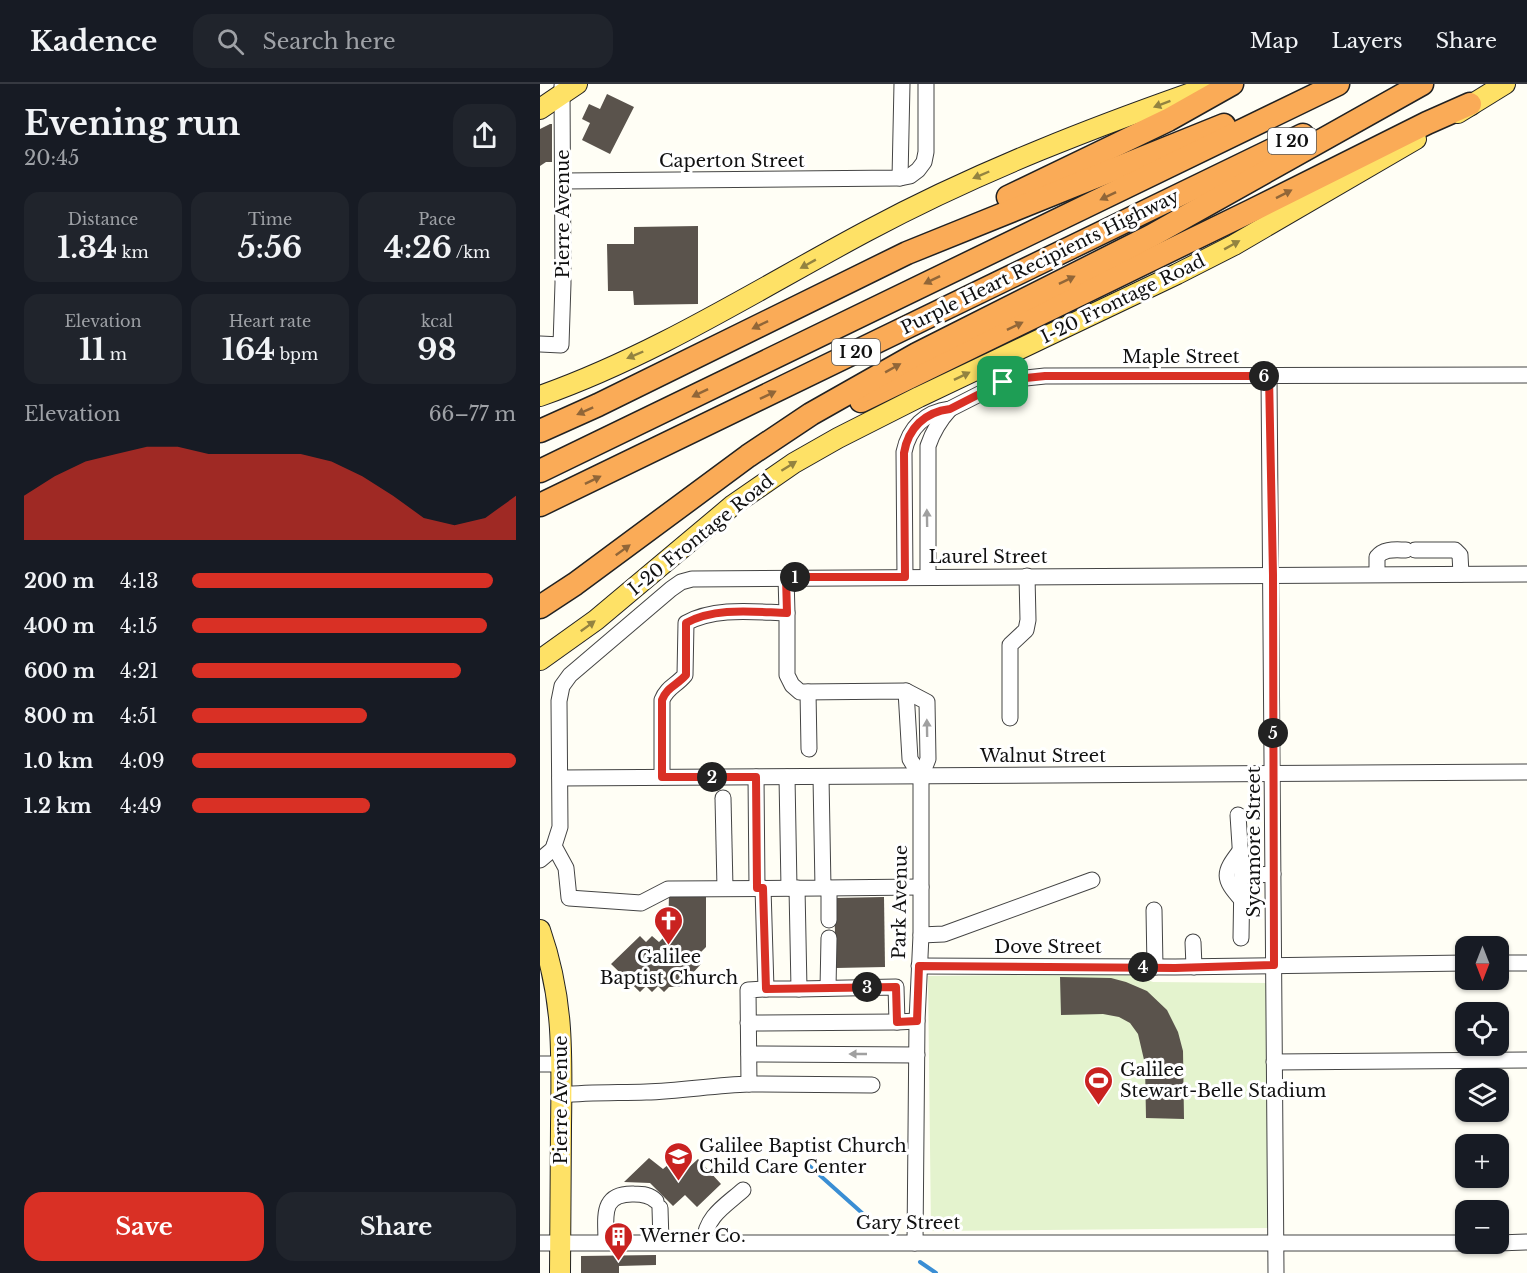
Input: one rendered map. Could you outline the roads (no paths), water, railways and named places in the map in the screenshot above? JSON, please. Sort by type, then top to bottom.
[{"type":"highway","points":[[907,254],[1050,175],[1168,120],[1232,84]]},
{"type":"highway","points":[[540,430],[598,405],[907,254],[1325,84]]},
{"type":"highway","name":"Purple Heart Recipients Highway","points":[[540,471],[1338,84]]},
{"type":"highway","name":"Purple Heart Recipients Highway","points":[[540,505],[1411,84]]},
{"type":"highway","points":[[540,607],[575,584],[779,434],[811,414],[898,365],[1151,236],[1422,84]]},
{"type":"highway","points":[[703,490],[831,416],[1470,104]]},
{"type":"highway","points":[[540,617],[575,584]]},
{"type":"main road","points":[[540,396],[595,374],[671,338],[867,231],[970,179],[1094,129],[1217,84]]},
{"type":"main road","name":"I-20 Frontage Road","points":[[540,660],[596,620],[733,505],[794,463],[919,397],[1234,245],[1450,120],[1470,104],[1505,84]]},
{"type":"main road","points":[[540,109],[567,88]]},
{"type":"main road","name":"Pierre Avenue","points":[[540,930],[556,987],[561,1020],[560,1273]]},
{"type":"street","points":[[902,84],[900,178],[910,176],[924,162],[926,84]]},
{"type":"street","name":"Pierre Avenue","points":[[540,344],[561,345],[563,181],[567,88]]},
{"type":"street","name":"Caperton Street","points":[[563,181],[900,178]]},
{"type":"street","name":"Maple Street","points":[[950,409],[1003,382],[1045,376],[1527,375]]},
{"type":"street","name":"Sycamore Street","points":[[1269,376],[1273,575],[1276,1273]]},
{"type":"street","points":[[905,577],[905,444],[913,429],[926,417],[941,410],[950,409]]},
{"type":"street","points":[[928,577],[928,446],[940,420],[950,409]]},
{"type":"street","points":[[1377,574],[1377,557],[1385,550],[1455,550],[1460,555],[1461,574]]},
{"type":"street","name":"Laurel Street","points":[[554,846],[560,827],[559,701],[562,686],[570,675],[681,582],[698,578],[786,577],[1527,574]]},
{"type":"street","points":[[1010,717],[1010,645],[1026,630],[1028,620],[1027,576]]},
{"type":"street","points":[[786,577],[787,675],[792,685],[800,692],[808,692],[809,749]]},
{"type":"street","points":[[662,777],[662,700],[666,690],[677,685],[686,675],[686,623],[699,616],[737,611],[787,613]]},
{"type":"street","name":"Park Avenue","points":[[808,692],[906,691],[927,702],[928,759],[921,777],[921,935],[917,1021],[915,1243]]},
{"type":"street","name":"Walnut Street","points":[[560,778],[1527,772]]},
{"type":"street","points":[[756,777],[766,989]]},
{"type":"street","points":[[787,777],[800,989]]},
{"type":"street","points":[[822,777],[829,920]]},
{"type":"street","points":[[723,798],[725,888]]},
{"type":"street","points":[[1238,815],[1242,876],[1240,938]]},
{"type":"street","points":[[540,860],[554,846],[566,868],[569,898],[640,903],[668,889],[921,887]]},
{"type":"street","points":[[1240,851],[1227,867],[1226,877],[1230,887],[1242,900]]},
{"type":"street","points":[[1242,876],[1273,874]]},
{"type":"street","points":[[921,935],[944,934],[1092,880]]},
{"type":"street","points":[[1154,910],[1155,967]]},
{"type":"street","points":[[828,988],[829,938]]},
{"type":"street","points":[[1193,942],[1194,967]]},
{"type":"street","name":"Dove Street","points":[[919,966],[1194,967],[1455,963]]},
{"type":"street","points":[[1509,963],[1527,963]]},
{"type":"street","points":[[749,1084],[748,990],[896,987],[897,1022]]},
{"type":"street","points":[[748,1023],[917,1021]]},
{"type":"street","points":[[749,1053],[917,1054]]},
{"type":"street","points":[[1274,1062],[1527,1060]]},
{"type":"street","points":[[540,1064],[562,1064]]},
{"type":"street","points":[[562,1095],[594,1092],[648,1092],[713,1085],[872,1085]]},
{"type":"street","points":[[704,1242],[705,1230],[710,1219],[743,1190]]},
{"type":"street","points":[[606,1242],[608,1204],[612,1199],[630,1194],[645,1195],[658,1204],[661,1242]]},
{"type":"street","points":[[1509,1243],[1527,1242]]},
{"type":"street","name":"Gary Street","points":[[540,1243],[1455,1243]]},
{"type":"waterway","points":[[805,1162],[880,1229]]},
{"type":"waterway","points":[[920,1262],[936,1273]]},
{"type":"place","name":"Galilee Baptist Church","points":[[669,946]]},
{"type":"place","name":"Galilee Stewart-Belle Stadium","points":[[1099,1106]]},
{"type":"place","name":"Galilee Baptist Church Child Care Center","points":[[678,1182]]},
{"type":"place","name":"Werner Co.","points":[[619,1262]]}]
